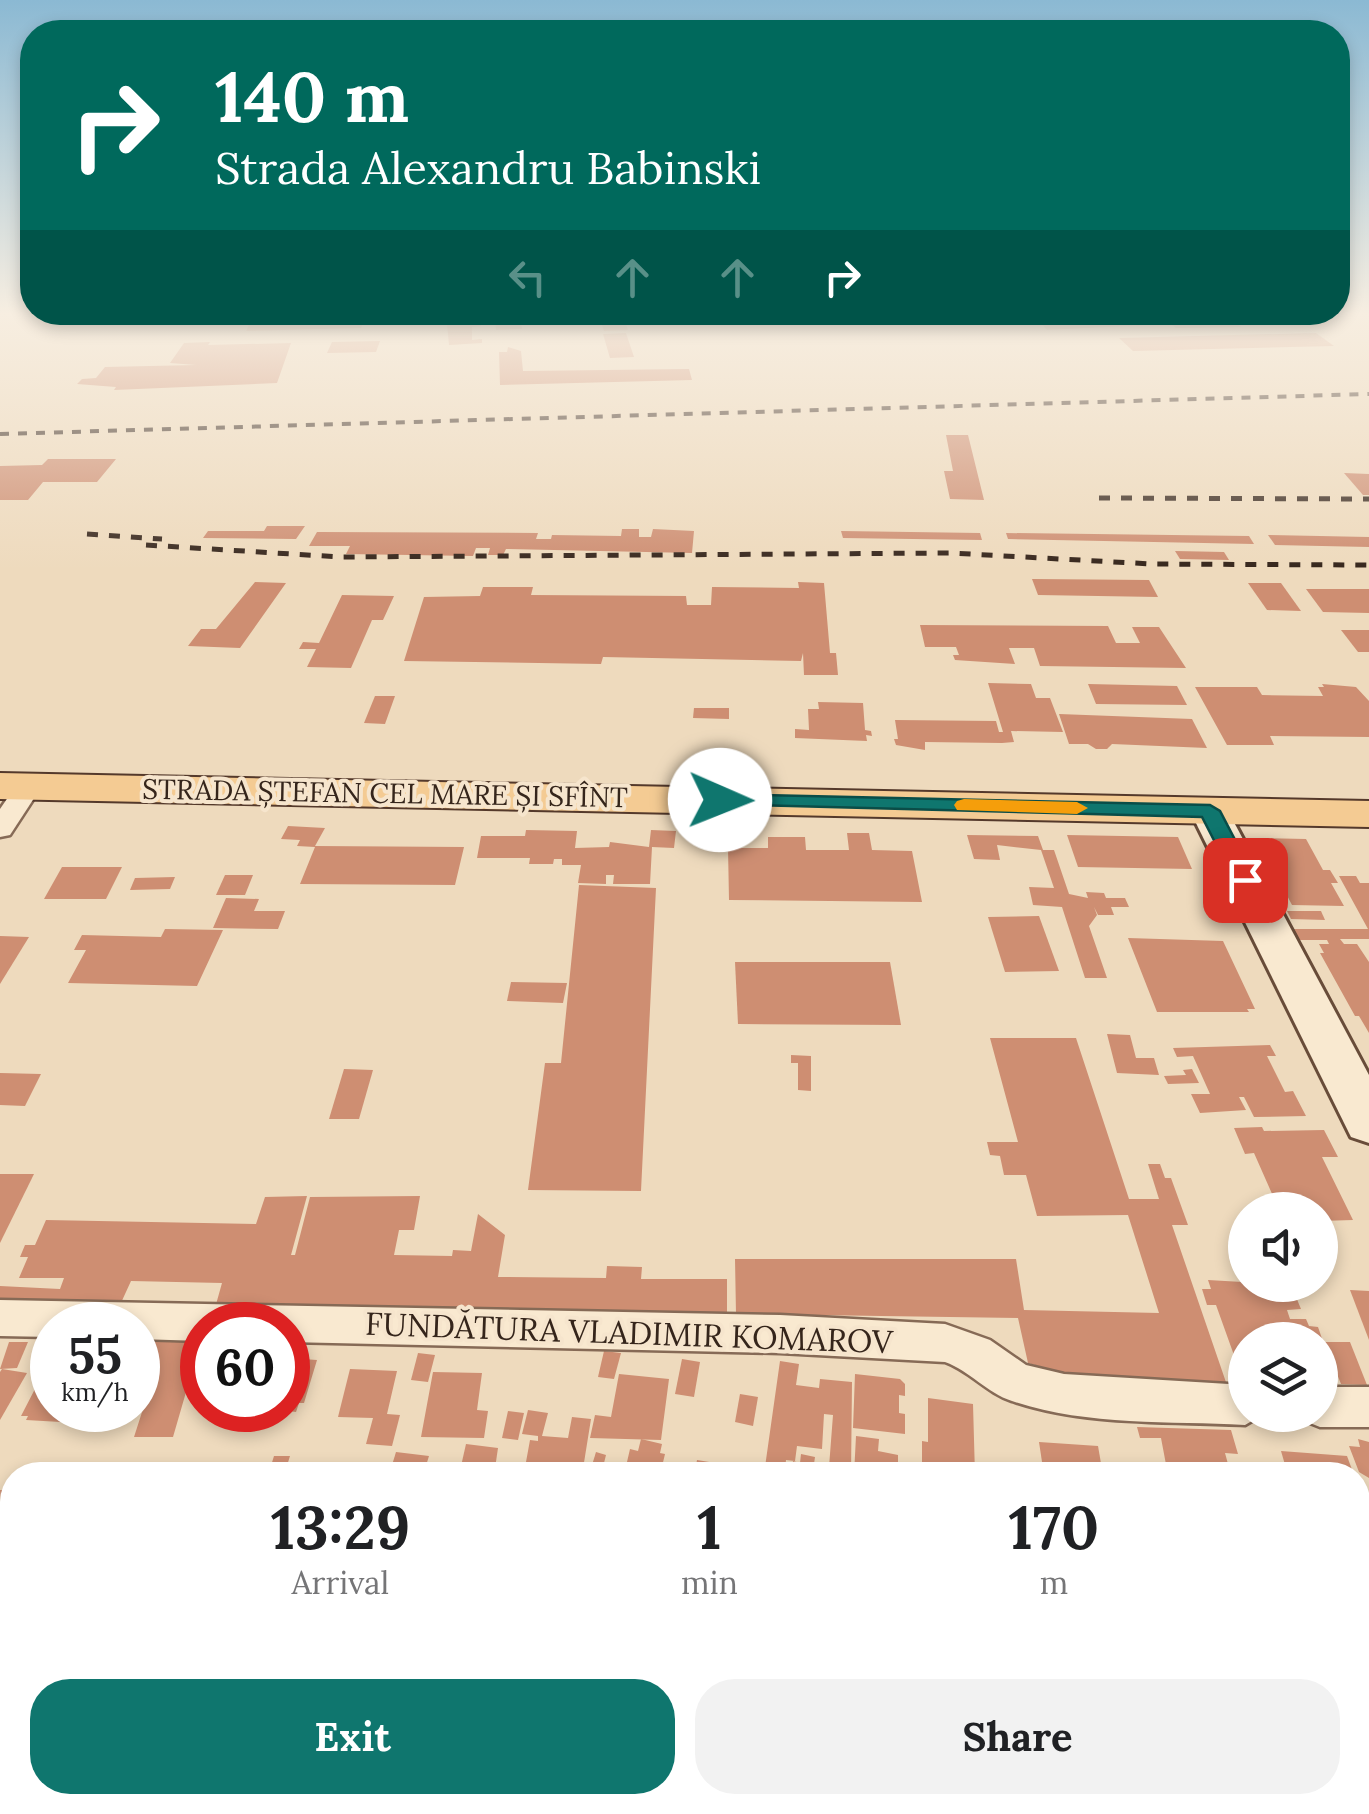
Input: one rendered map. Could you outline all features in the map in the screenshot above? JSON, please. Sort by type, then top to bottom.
[{"type":"main road","name":"STRADA ȘTEFAN CEL MARE ȘI SFÎNT","points":[[15,786],[1369,814]]},
{"type":"street","points":[[0,828],[15,786]]},
{"type":"street","points":[[1210,811],[1369,1123]]},
{"type":"street","name":"FUNDĂTURA VLADIMIR KOMAROV","points":[[0,1318],[780,1334],[945,1343],[975,1354],[1005,1378],[1037,1389],[1101,1398],[1228,1404]]},
{"type":"street","points":[[1338,1407],[1369,1407]]},
{"type":"building","points":[[946,435],[968,435],[984,500],[950,499],[944,471],[953,471]]},
{"type":"building","points":[[48,459],[116,459],[97,482],[43,482],[28,500],[0,500],[0,466],[42,465]]},
{"type":"building","points":[[1344,473],[1369,474],[1369,495],[1363,495]]},
{"type":"building","points":[[267,526],[305,526],[296,539],[203,538],[208,531],[264,531]]},
{"type":"building","points":[[622,529],[639,529],[639,537],[651,537],[653,529],[694,531],[692,553],[506,549],[503,555],[488,555],[490,548],[476,548],[473,556],[346,554],[350,546],[309,546],[317,532],[538,533],[536,539],[551,539],[552,535],[621,536]]},
{"type":"building","points":[[841,531],[980,533],[982,540],[843,538]]},
{"type":"building","points":[[1006,533],[1249,536],[1254,544],[1008,539]]},
{"type":"building","points":[[1268,535],[1369,537],[1369,547],[1275,545]]},
{"type":"building","points":[[1175,551],[1224,552],[1229,560],[1180,559]]},
{"type":"building","points":[[1032,579],[1149,580],[1158,597],[1038,595]]},
{"type":"building","points":[[255,582],[286,583],[240,648],[188,646],[201,629],[216,629]]},
{"type":"building","points":[[798,582],[824,583],[830,653],[836,653],[838,675],[804,675],[803,653],[801,661],[603,657],[601,664],[404,661],[424,597],[480,596],[483,587],[533,587],[531,595],[686,596],[687,605],[711,605],[712,587],[799,588]]},
{"type":"building","points":[[1248,583],[1281,583],[1301,611],[1267,610]]},
{"type":"building","points":[[1306,589],[1369,589],[1369,613],[1323,612]]},
{"type":"building","points":[[342,595],[394,596],[383,620],[372,620],[351,668],[307,667],[316,649],[299,649],[303,642],[319,643]]},
{"type":"building","points":[[920,625],[1108,626],[1116,643],[1140,643],[1132,627],[1159,627],[1186,668],[1040,666],[1034,648],[1009,648],[1015,664],[955,660],[953,655],[959,655],[956,647],[925,647]]},
{"type":"building","points":[[1341,630],[1369,630],[1369,652],[1358,652]]},
{"type":"building","points":[[988,683],[1031,684],[1036,698],[1050,698],[1063,732],[1011,731],[1014,742],[1002,743],[925,742],[925,750],[896,745],[895,720],[996,721],[999,732],[1003,732]]},
{"type":"building","points":[[1088,684],[1177,686],[1187,705],[1096,704]]},
{"type":"building","points":[[1322,684],[1356,687],[1369,701],[1369,737],[1270,736],[1274,745],[1227,745],[1195,687],[1257,687],[1262,695],[1323,696],[1318,687],[1324,687]]},
{"type":"building","points":[[375,696],[395,696],[385,724],[364,723]]},
{"type":"building","points":[[818,702],[863,703],[865,730],[871,731],[872,736],[866,735],[867,741],[795,738],[795,729],[809,730],[808,709],[819,709]]},
{"type":"building","points":[[694,708],[729,708],[729,719],[693,718]]},
{"type":"building","points":[[1059,714],[1192,719],[1207,748],[1112,744],[1107,749],[1096,749],[1088,744],[1069,744]]},
{"type":"building","points":[[288,826],[325,828],[315,846],[464,847],[455,885],[300,884],[315,847],[297,846],[300,840],[281,839]]},
{"type":"building","points":[[526,830],[577,831],[575,848],[609,847],[610,842],[649,847],[651,830],[676,831],[674,848],[652,847],[650,884],[613,884],[614,875],[606,875],[606,884],[578,883],[581,865],[562,865],[562,859],[554,859],[553,864],[529,864],[530,858],[477,858],[481,836],[525,836]]},
{"type":"building","points":[[847,833],[869,833],[872,850],[912,851],[922,902],[729,900],[728,848],[768,848],[768,837],[805,837],[806,850],[849,850]]},
{"type":"building","points":[[967,835],[1038,836],[1043,850],[1054,850],[1069,894],[1088,898],[1086,892],[1104,893],[1106,898],[1125,898],[1129,907],[1111,907],[1114,915],[1098,915],[1094,907],[1097,915],[1089,926],[1107,978],[1085,978],[1062,907],[1033,905],[1029,887],[1054,888],[1041,850],[997,845],[1000,860],[974,859]]},
{"type":"building","points":[[1067,835],[1178,837],[1192,869],[1078,867]]},
{"type":"building","points":[[1257,838],[1306,839],[1323,870],[1330,870],[1338,883],[1331,883],[1344,906],[1292,905],[1282,886],[1275,886],[1269,874],[1275,874]]},
{"type":"building","points":[[62,867],[122,867],[106,899],[44,899]]},
{"type":"building","points":[[225,875],[253,875],[245,895],[216,895]]},
{"type":"building","points":[[1339,876],[1356,876],[1360,883],[1369,883],[1369,939],[1340,939],[1344,944],[1357,944],[1369,962],[1369,1033],[1359,1016],[1355,1016],[1320,953],[1324,953],[1319,944],[1329,944],[1327,940],[1299,940],[1293,929],[1368,929]]},
{"type":"building","points":[[175,877],[170,889],[130,890],[135,878]]},
{"type":"building","points":[[579,885],[656,888],[641,1191],[528,1190],[545,1063],[561,1063]]},
{"type":"building","points":[[226,898],[259,899],[254,911],[285,911],[278,929],[213,928]]},
{"type":"building","points":[[1287,911],[1321,911],[1325,920],[1291,919]]},
{"type":"building","points":[[1039,916],[1059,971],[1005,972],[988,917]]},
{"type":"building","points":[[165,929],[223,930],[197,986],[68,983],[86,950],[74,950],[82,935],[161,937]]},
{"type":"building","points":[[0,936],[29,937],[0,984]]},
{"type":"building","points":[[1128,938],[1223,941],[1255,1009],[1157,1012]]},
{"type":"building","points":[[735,962],[890,962],[901,1025],[738,1024]]},
{"type":"building","points":[[511,982],[567,983],[563,1003],[507,1001]]},
{"type":"building","points":[[1107,1034],[1130,1035],[1136,1058],[1154,1058],[1159,1075],[1117,1073]]},
{"type":"building","points":[[990,1038],[1076,1038],[1129,1199],[1159,1199],[1148,1164],[1160,1164],[1165,1178],[1171,1178],[1188,1225],[1172,1225],[1228,1388],[1098,1383],[1028,1363],[1018,1318],[736,1314],[735,1259],[1016,1259],[1024,1310],[1159,1313],[1128,1215],[1037,1216],[1026,1175],[1004,1175],[1000,1156],[990,1155],[987,1142],[1018,1142]]},
{"type":"building","points":[[1270,1045],[1276,1056],[1267,1056],[1285,1092],[1293,1091],[1306,1116],[1254,1117],[1244,1097],[1239,1097],[1246,1110],[1200,1113],[1191,1094],[1210,1094],[1193,1056],[1177,1057],[1173,1048]]},
{"type":"building","points":[[791,1055],[811,1056],[811,1091],[798,1090],[798,1063],[791,1063]]},
{"type":"building","points":[[344,1069],[373,1070],[359,1119],[329,1119]]},
{"type":"building","points":[[1192,1069],[1199,1083],[1168,1084],[1164,1076],[1186,1075],[1183,1070]]},
{"type":"building","points":[[0,1073],[41,1074],[25,1106],[0,1105]]},
{"type":"building","points":[[1234,1128],[1324,1130],[1338,1157],[1322,1157],[1353,1220],[1338,1220],[1338,1192],[1271,1192],[1254,1153],[1245,1154]]},
{"type":"building","points":[[0,1174],[34,1174],[0,1243]]},
{"type":"building","points":[[307,1196],[291,1255],[295,1255],[310,1197],[420,1196],[414,1230],[399,1230],[394,1255],[452,1256],[453,1250],[471,1251],[478,1214],[505,1235],[498,1277],[606,1278],[607,1266],[642,1267],[641,1279],[727,1279],[727,1316],[217,1302],[222,1283],[131,1281],[121,1302],[0,1301],[0,1286],[60,1289],[64,1278],[19,1278],[28,1257],[20,1257],[25,1245],[35,1245],[46,1220],[256,1224],[265,1197]]},
{"type":"building","points":[[1208,1280],[1228,1281],[1228,1302],[1298,1302],[1301,1309],[1287,1310],[1290,1319],[1307,1322],[1228,1322],[1228,1338],[1216,1305],[1207,1305],[1202,1289],[1211,1289]]},
{"type":"building","points":[[1350,1290],[1369,1291],[1369,1340]]},
{"type":"building","points":[[160,1336],[180,1337],[180,1413],[173,1437],[134,1437],[136,1432],[160,1432]]},
{"type":"building","points":[[9,1342],[28,1342],[17,1368],[0,1369]]},
{"type":"building","points":[[1338,1342],[1350,1342],[1367,1385],[1341,1384]]},
{"type":"building","points":[[604,1351],[621,1353],[614,1379],[598,1377]]},
{"type":"building","points":[[418,1353],[435,1355],[428,1382],[411,1380]]},
{"type":"building","points":[[682,1359],[700,1362],[694,1397],[675,1394]]},
{"type":"building","points":[[310,1360],[317,1360],[310,1383]]},
{"type":"building","points":[[780,1361],[799,1364],[796,1385],[819,1388],[820,1379],[852,1382],[851,1462],[829,1462],[833,1415],[824,1414],[822,1449],[797,1446],[795,1461],[766,1462]]},
{"type":"building","points":[[2,1369],[27,1373],[0,1420],[0,1372]]},
{"type":"building","points":[[350,1369],[397,1371],[387,1414],[400,1415],[392,1446],[366,1444],[373,1418],[338,1417]]},
{"type":"building","points":[[433,1372],[482,1373],[477,1410],[488,1411],[484,1438],[421,1437]]},
{"type":"building","points":[[619,1374],[669,1379],[661,1440],[590,1438],[595,1415],[611,1417]]},
{"type":"building","points":[[855,1374],[900,1379],[905,1384],[905,1396],[899,1395],[899,1413],[905,1414],[905,1434],[853,1428]]},
{"type":"building","points":[[740,1394],[758,1397],[753,1426],[735,1422]]},
{"type":"building","points":[[928,1398],[973,1404],[975,1462],[922,1462],[922,1441],[928,1442]]},
{"type":"building","points":[[30,1399],[30,1420],[21,1416]]},
{"type":"building","points":[[528,1410],[548,1413],[542,1436],[568,1438],[572,1417],[591,1419],[584,1462],[526,1462],[530,1440],[538,1441],[538,1436],[522,1434]]},
{"type":"building","points":[[508,1411],[524,1413],[518,1440],[502,1438]]},
{"type":"building","points":[[1137,1427],[1228,1430],[1238,1454],[1225,1453],[1227,1462],[1166,1462],[1161,1438],[1140,1438]]},
{"type":"building","points":[[856,1436],[879,1439],[878,1451],[898,1455],[898,1462],[855,1462]]},
{"type":"building","points":[[641,1439],[662,1444],[663,1462],[627,1462],[630,1449],[638,1451]]},
{"type":"building","points":[[1358,1439],[1369,1442],[1369,1462],[1355,1462],[1349,1446],[1360,1447]]},
{"type":"building","points":[[1039,1442],[1098,1446],[1101,1462],[1042,1462]]},
{"type":"building","points":[[466,1444],[498,1448],[496,1462],[462,1462]]},
{"type":"building","points":[[1281,1451],[1347,1456],[1349,1462],[1284,1462]]},
{"type":"building","points":[[396,1452],[429,1456],[427,1462],[393,1462]]},
{"type":"building","points":[[596,1452],[606,1455],[604,1462],[593,1462]]},
{"type":"building","points":[[801,1454],[815,1457],[814,1462],[800,1462]]},
{"type":"building","points":[[274,1456],[290,1456],[288,1462],[272,1462]]},
{"type":"railway","points":[[0,434],[1141,401]]},
{"type":"railway","points":[[1099,498],[1369,499]]},
{"type":"railway","points":[[87,534],[162,539]]},
{"type":"railway","points":[[146,545],[340,557],[950,553],[1152,564],[1369,565]]},
{"type":"slow traffic","points":[[964,805],[1077,808]]},
{"type":"route","points":[[720,800],[1210,811],[1245,880]]}]
